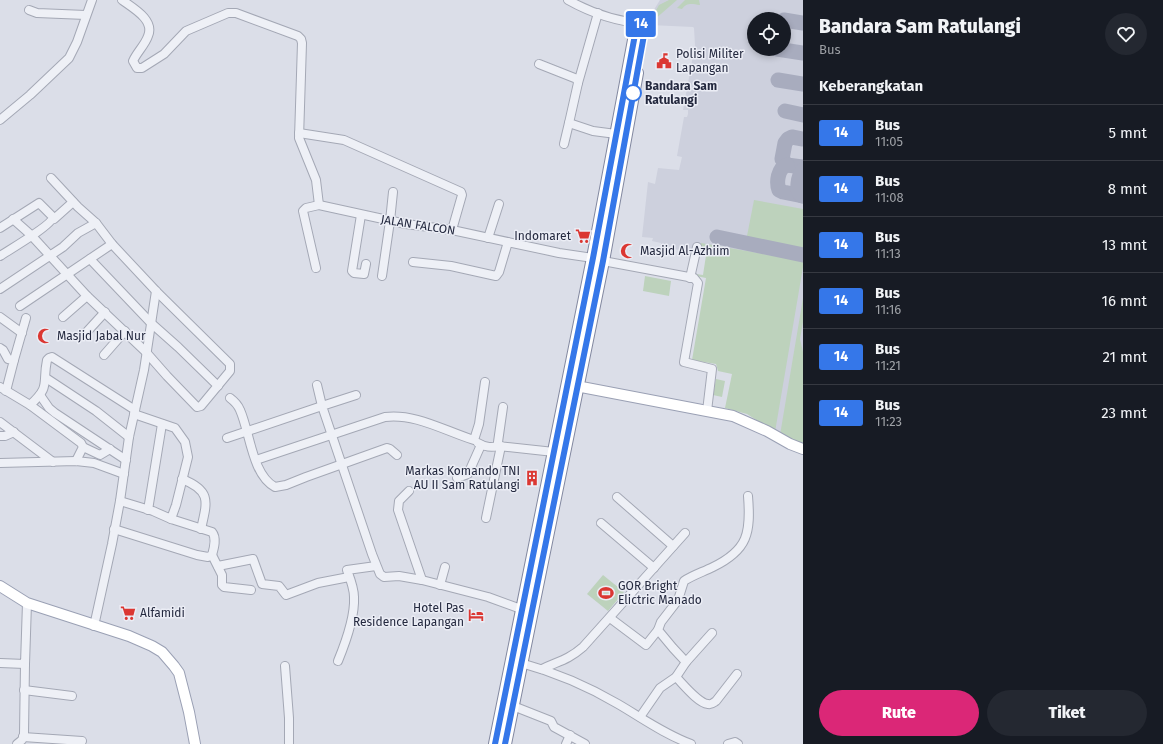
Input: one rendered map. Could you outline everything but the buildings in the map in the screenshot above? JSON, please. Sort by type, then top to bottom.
[{"type":"highway","points":[[598,260],[616,134],[641,24]]},
{"type":"highway","points":[[495,744],[503,735],[513,706],[548,506],[598,260],[641,24]]},
{"type":"highway","points":[[503,735],[521,609],[548,506],[554,452],[572,385]]},
{"type":"main road","points":[[572,385],[733,416],[803,449]]},
{"type":"main road","points":[[0,586],[27,604],[129,636],[162,652],[174,666],[181,679],[196,744]]},
{"type":"street","points":[[0,120],[30,95],[72,54],[92,0]]},
{"type":"street","points":[[122,0],[143,16],[149,25],[149,36],[134,59],[134,63],[137,68],[142,68],[164,54],[186,31],[228,13],[236,13],[298,36],[301,39],[299,133],[301,145],[316,180],[319,205],[306,208],[303,211],[316,268]]},
{"type":"street","points":[[568,0],[598,13],[641,24]]},
{"type":"street","points":[[29,10],[37,13],[86,15]]},
{"type":"street","points":[[564,144],[578,83],[598,13]]},
{"type":"street","points":[[539,64],[577,79],[578,83]]},
{"type":"street","points":[[569,123],[593,131],[616,134]]},
{"type":"street","points":[[299,133],[344,140],[461,192],[462,195],[452,230]]},
{"type":"street","points":[[13,219],[87,296],[147,353],[197,407],[201,406],[230,371],[230,364],[156,291],[112,244],[96,223],[51,178]]},
{"type":"street","points":[[382,276],[393,192]]},
{"type":"street","points":[[0,256],[44,227],[74,202]]},
{"type":"street","points":[[0,228],[39,203],[54,218]]},
{"type":"street","points":[[488,238],[499,204]]},
{"type":"street","name":"JALAN FALCON","points":[[319,205],[360,215],[452,230],[690,278]]},
{"type":"street","points":[[360,215],[352,271],[354,273],[364,274],[366,264]]},
{"type":"street","points":[[0,289],[63,247],[76,234],[96,223]]},
{"type":"street","points":[[413,262],[451,266],[496,276],[499,272],[508,242]]},
{"type":"street","points":[[20,306],[112,244]]},
{"type":"street","points":[[697,247],[690,278],[694,278],[698,283],[684,362],[712,369],[707,411]]},
{"type":"street","points":[[90,259],[152,324],[218,386]]},
{"type":"street","points":[[94,626],[120,501],[129,437],[147,353],[156,291]]},
{"type":"street","points":[[63,317],[87,296]]},
{"type":"street","points":[[83,336],[105,312]]},
{"type":"street","points":[[0,317],[22,332]]},
{"type":"street","points":[[26,318],[14,360],[3,389],[30,404],[81,443],[83,447],[100,455]]},
{"type":"street","points":[[104,355],[125,331]]},
{"type":"street","points":[[0,348],[3,350],[8,359],[14,360]]},
{"type":"street","points":[[30,404],[44,390],[47,360],[52,357],[134,412],[175,428],[185,442],[188,457],[176,506],[171,519]]},
{"type":"street","points":[[46,378],[96,411],[129,437]]},
{"type":"street","points":[[474,440],[479,424],[485,382]]},
{"type":"street","points":[[317,385],[331,434],[380,574],[384,577],[407,577],[422,580],[488,597],[521,609]]},
{"type":"street","points":[[40,395],[55,413],[126,460]]},
{"type":"street","points":[[227,438],[246,430],[356,395]]},
{"type":"street","points":[[230,398],[240,410],[256,460],[265,479],[275,488],[282,487],[306,476],[342,465],[387,448],[397,455]]},
{"type":"street","points":[[486,518],[500,446],[498,442],[503,407]]},
{"type":"street","points":[[256,460],[331,434],[385,417],[393,416],[423,422],[492,448],[500,446],[554,452]]},
{"type":"street","points":[[0,422],[53,462]]},
{"type":"street","points":[[148,510],[162,424]]},
{"type":"street","points":[[0,436],[5,436],[14,432]]},
{"type":"street","points":[[457,478],[468,474],[481,445]]},
{"type":"street","points":[[76,461],[83,447]]},
{"type":"street","points":[[94,463],[100,455],[110,449]]},
{"type":"street","points":[[0,463],[76,461],[94,463],[124,474]]},
{"type":"street","points":[[182,479],[195,484],[203,492],[206,508],[201,528]]},
{"type":"street","points":[[409,491],[399,501],[398,510],[422,580]]},
{"type":"street","points":[[610,618],[646,645],[678,600],[684,581],[726,560],[735,554],[741,546],[746,537],[749,525],[748,496]]},
{"type":"street","points":[[617,497],[673,546]]},
{"type":"street","points":[[120,501],[212,532],[215,538],[212,555],[222,575],[222,584],[224,587],[251,590]]},
{"type":"street","points":[[601,523],[654,568]]},
{"type":"street","points":[[114,529],[197,555],[208,557],[212,555]]},
{"type":"street","points":[[542,669],[573,656],[587,643],[685,533]]},
{"type":"street","points":[[218,566],[253,559],[262,584],[279,586],[286,595],[318,583],[350,577]]},
{"type":"street","points":[[338,661],[348,635],[354,604],[354,592],[348,570],[376,566]]},
{"type":"street","points":[[440,585],[445,567]]},
{"type":"street","points":[[17,744],[23,737],[27,604]]},
{"type":"street","points":[[658,630],[672,648],[686,662]]},
{"type":"street","points":[[640,717],[660,688],[676,677],[686,662],[712,633]]},
{"type":"street","points":[[0,663],[25,664]]},
{"type":"street","points":[[521,663],[542,669],[594,691],[666,733],[691,744]]},
{"type":"street","points":[[285,666],[289,744]]},
{"type":"street","points":[[676,677],[700,700],[706,704],[712,704],[737,674]]},
{"type":"street","points":[[24,690],[72,696]]},
{"type":"street","points":[[513,706],[551,721],[554,727],[585,744]]},
{"type":"street","points":[[566,744],[570,735]]},
{"type":"street","points":[[23,737],[82,741]]},
{"type":"street","points":[[728,744],[735,742],[738,744]]},
{"type":"shaded area","points":[[660,0],[803,0],[803,446],[764,425],[708,249],[700,248],[693,253],[661,246],[661,243],[652,241],[653,238],[642,237],[648,182],[655,184],[658,168],[679,170],[682,157],[677,156],[684,117],[687,117],[688,114],[688,110],[683,110],[695,45],[693,27],[650,25],[650,16]]},
{"type":"green space","points":[[669,0],[677,0],[654,20],[651,19],[659,5]]},
{"type":"green space","points":[[685,0],[699,0],[700,5],[690,4],[686,5],[682,9],[677,8]]},
{"type":"green space","points":[[754,200],[803,209],[803,248],[749,239],[747,236]]},
{"type":"green space","points":[[701,243],[803,261],[775,432],[747,414],[725,408],[732,374],[718,371],[716,364],[692,360],[706,278],[696,276],[696,274],[703,275],[707,249],[700,248]]},
{"type":"green space","points":[[645,276],[671,281],[669,296],[643,291]]},
{"type":"green space","points":[[803,298],[803,322],[800,339],[803,352],[803,446],[780,435]]},
{"type":"green space","points":[[716,379],[725,381],[722,397],[713,395]]},
{"type":"green space","name":"GOR Bright Elictric Manado","points":[[603,575],[624,592],[608,611],[587,594]]},
{"type":"taxiway","points":[[791,21],[803,23]]},
{"type":"taxiway","points":[[791,51],[803,53]]},
{"type":"taxiway","points":[[778,80],[803,84]]},
{"type":"taxiway","points":[[785,111],[803,115]]},
{"type":"taxiway","points":[[803,139],[792,137],[788,139],[785,143],[782,159],[787,165],[803,167]]},
{"type":"taxiway","points":[[787,165],[782,169],[778,176],[779,190],[803,196]]},
{"type":"taxiway","points":[[802,196],[798,191],[798,183],[803,170]]},
{"type":"taxiway","points":[[717,237],[803,255]]},
{"type":"bus line","name":"14","points":[[495,744],[521,609],[554,452],[566,384],[593,258],[637,24],[646,24],[642,37],[636,80],[603,261],[505,744]]},
{"type":"place","name":"Polisi Militer Lapangan","points":[[664,61]]},
{"type":"place","name":"Bandara Sam Ratulangi","points":[[633,93]]},
{"type":"place","name":"Indomaret","points":[[583,236]]},
{"type":"place","name":"Masjid Al-Azhiim","points":[[628,251]]},
{"type":"place","name":"Masjid Jabal Nur","points":[[45,336]]},
{"type":"place","name":"Markas Komando TNI AU II Sam Ratulangi","points":[[532,478]]},
{"type":"place","name":"GOR Bright Elictric Manado","points":[[606,593]]},
{"type":"place","name":"Alfamidi","points":[[128,613]]},
{"type":"place","name":"Hotel Pas Residence Lapangan","points":[[476,615]]}]
